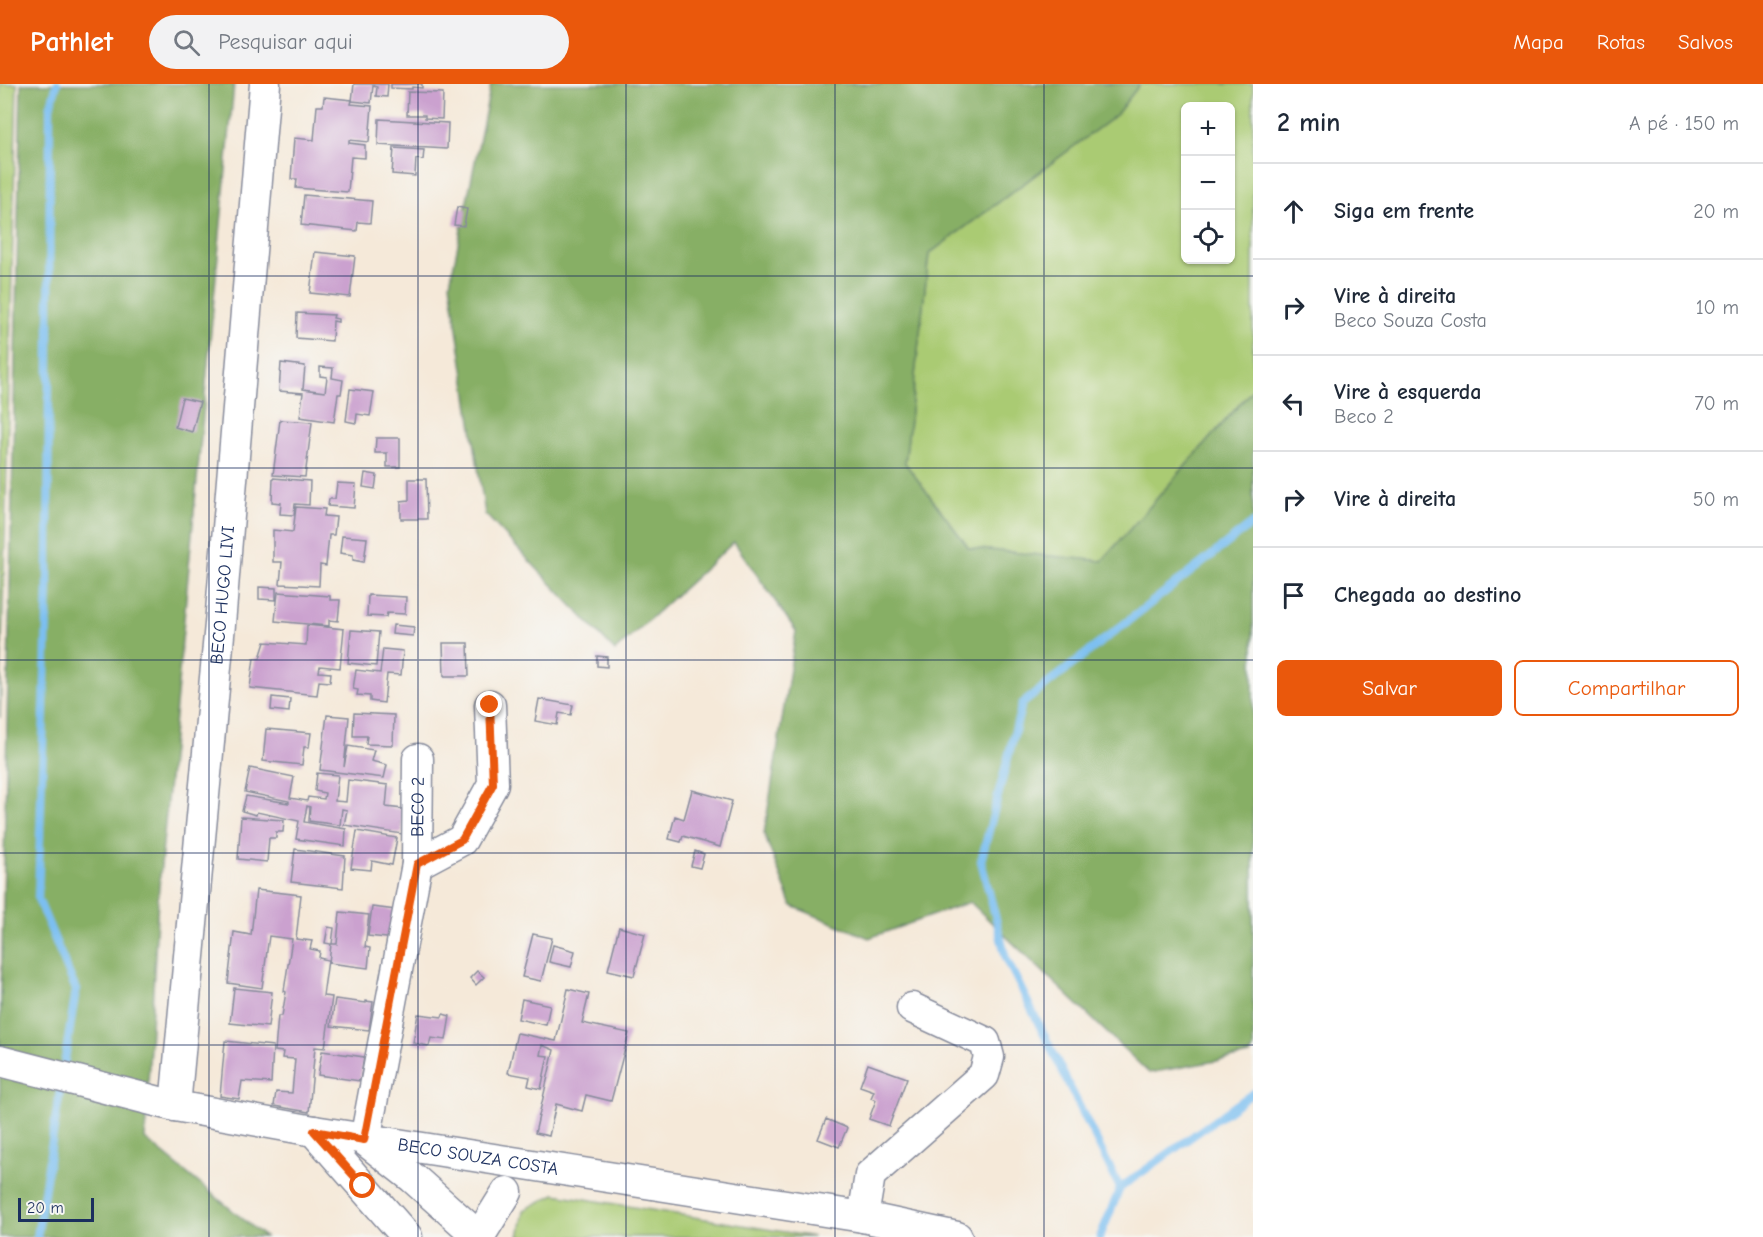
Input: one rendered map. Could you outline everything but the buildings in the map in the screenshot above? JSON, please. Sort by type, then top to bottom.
[{"type":"street","name":"BECO HUGO LIVI","points":[[175,1106],[221,612],[265,84]]},
{"type":"street","points":[[417,864],[462,840],[493,784],[490,705]]},
{"type":"street","name":"BECO 2","points":[[364,1140],[417,864],[418,759]]},
{"type":"street","points":[[863,1217],[870,1175],[984,1075],[989,1057],[985,1042],[912,1008]]},
{"type":"street","name":"BECO SOUZA COSTA","points":[[0,1061],[175,1106],[364,1140],[863,1217],[957,1237]]},
{"type":"street","points":[[314,1131],[407,1237]]},
{"type":"street","points":[[364,1140],[413,1178],[479,1237],[507,1192]]},
{"type":"green space","points":[[0,84],[17,84],[0,718]]},
{"type":"green space","points":[[21,84],[234,84],[158,898],[145,1139],[265,1237],[0,1237],[0,1045]]},
{"type":"green space","points":[[491,84],[1140,84],[1116,115],[929,254],[905,463],[969,548],[1102,561],[1253,389],[1253,1049],[1250,1055],[1149,1073],[970,902],[869,938],[792,906],[764,834],[796,631],[734,542],[615,651],[485,514],[450,283]]},
{"type":"green space","points":[[1140,84],[1253,84],[1253,389],[1102,561],[969,548],[905,463],[929,254],[1116,115]]},
{"type":"green space","points":[[555,1194],[814,1237],[519,1237],[524,1210]]},
{"type":"waterway","points":[[57,84],[50,108],[48,587],[38,899],[76,990],[63,1072]]},
{"type":"waterway","points":[[1120,1188],[1006,958],[981,861],[1022,704],[1253,523]]},
{"type":"waterway","points":[[37,1237],[61,1084]]},
{"type":"waterway","points":[[1100,1237],[1120,1188],[1253,1093]]},
{"type":"route","points":[[363,1186],[314,1131],[364,1140],[417,864],[462,840],[493,784],[490,705]]}]
